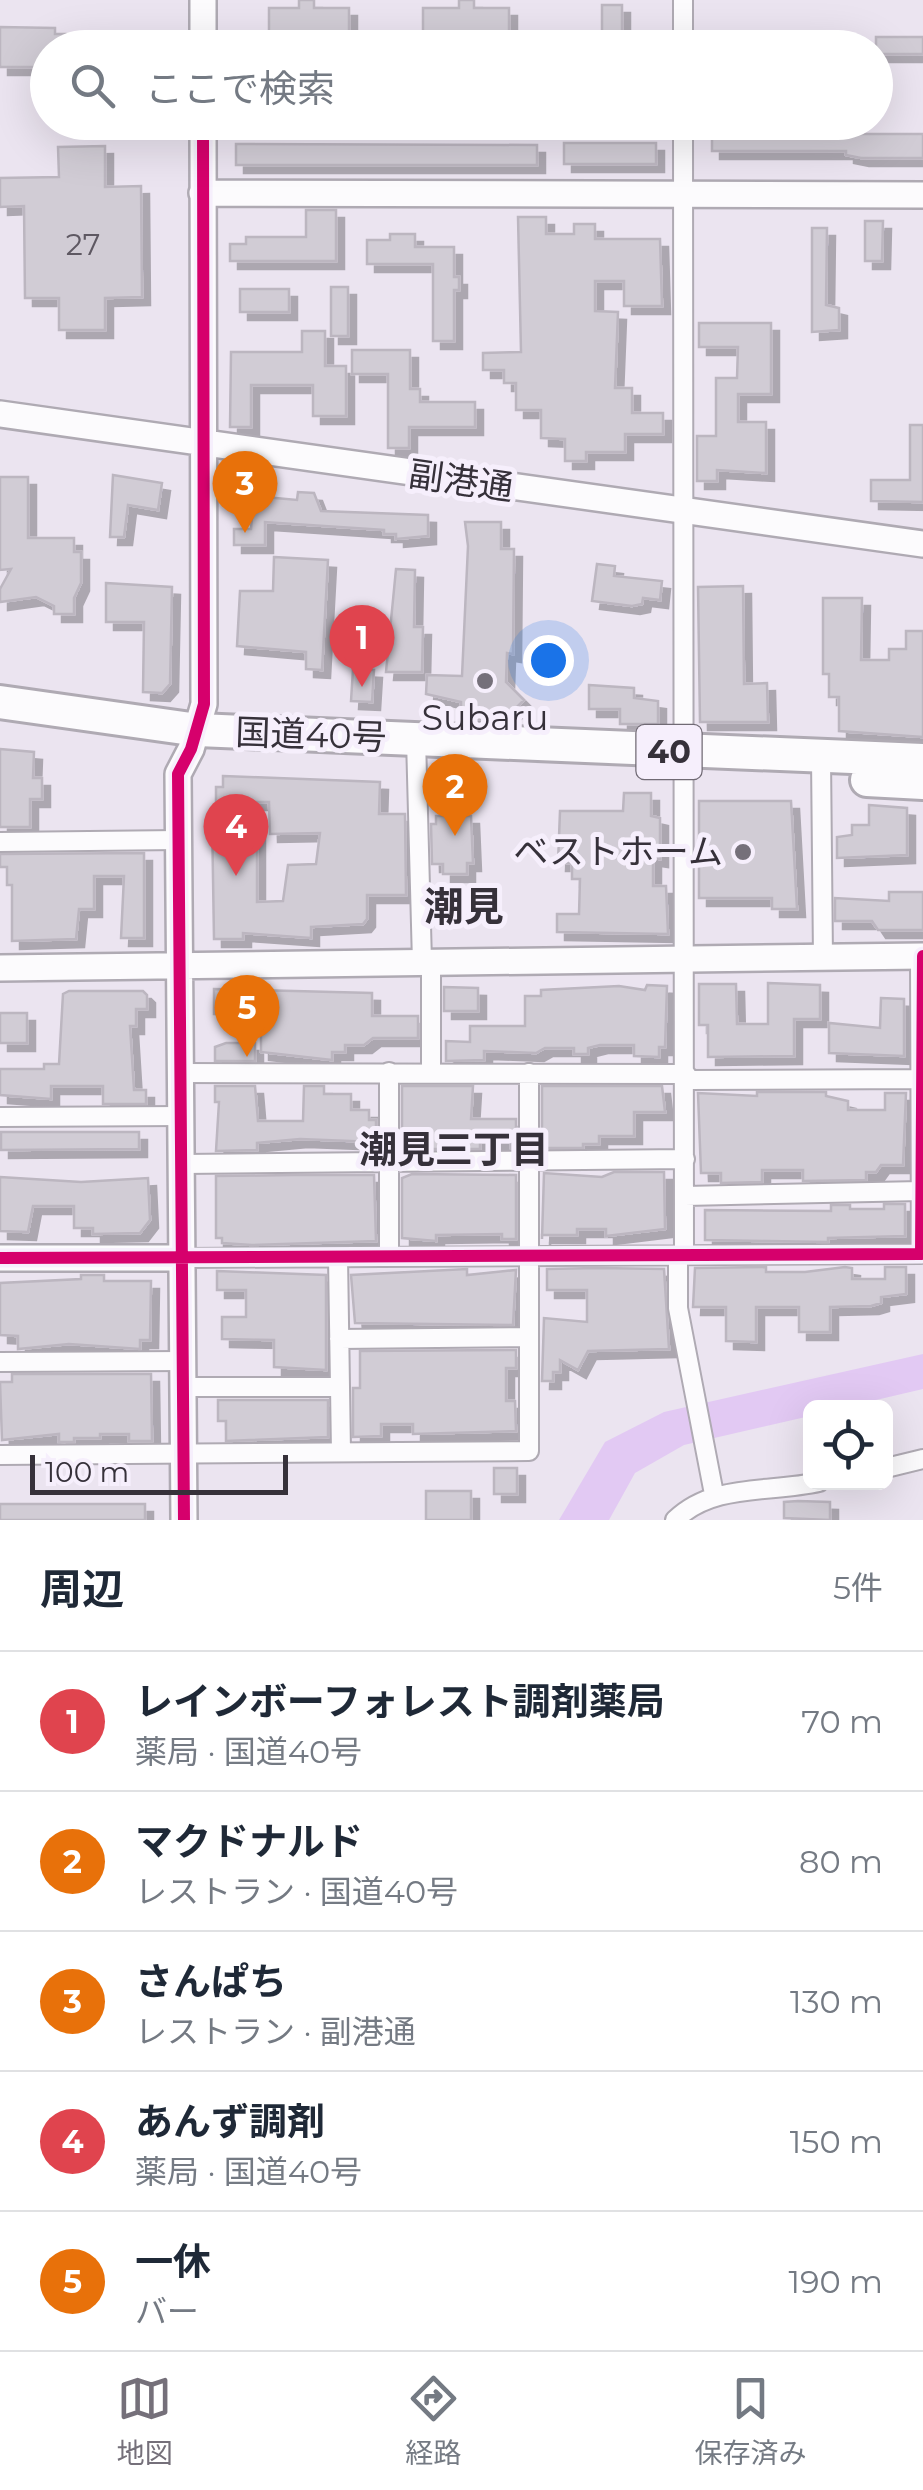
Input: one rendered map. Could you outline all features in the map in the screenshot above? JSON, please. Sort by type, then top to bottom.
[{"type":"highway","name":"国道40号","points":[[0,702],[194,739]]},
{"type":"highway","name":"国道40号","points":[[0,725],[194,739],[821,768],[923,783]]},
{"type":"highway","name":"国道40号","points":[[821,768],[923,760]]},
{"type":"street","points":[[202,0],[202,30]]},
{"type":"street","points":[[683,0],[683,30]]},
{"type":"street","points":[[184,1520],[178,774],[204,704],[202,140]]},
{"type":"street","points":[[683,140],[686,1077],[685,1196],[678,1308],[714,1494]]},
{"type":"street","points":[[202,194],[923,194]]},
{"type":"street","name":"副港通","points":[[0,414],[923,544]]},
{"type":"street","points":[[416,749],[431,1072]]},
{"type":"street","points":[[821,768],[823,958]]},
{"type":"street","points":[[0,842],[178,840]]},
{"type":"street","points":[[0,968],[921,956],[922,1079],[921,1254],[0,1258]]},
{"type":"street","points":[[389,1072],[389,1258]]},
{"type":"street","points":[[183,1073],[431,1072],[922,1079]]},
{"type":"street","points":[[0,1455],[530,1451],[530,1073]]},
{"type":"street","points":[[0,1117],[183,1116]]},
{"type":"street","points":[[184,1164],[685,1159]]},
{"type":"street","points":[[685,1196],[921,1191]]},
{"type":"street","points":[[338,1258],[341,1452]]},
{"type":"street","points":[[339,1338],[530,1336]]},
{"type":"street","points":[[0,1362],[340,1387]]},
{"type":"street","points":[[893,1466],[923,1460]]},
{"type":"street","points":[[674,1520],[714,1494],[803,1484]]},
{"type":"shaded area","points":[[923,1354],[923,1389],[876,1400],[803,1400],[803,1418],[684,1445],[635,1473],[609,1520],[559,1520],[605,1442],[664,1412]]},
{"type":"building","points":[[299,0],[314,0],[314,8],[349,8],[349,30],[269,30],[269,8],[299,8]]},
{"type":"building","points":[[459,0],[474,0],[474,8],[509,8],[509,30],[423,30],[423,8],[459,8]]},
{"type":"building","points":[[602,5],[622,5],[622,30],[602,30]]},
{"type":"building","points":[[0,27],[55,28],[30,30],[30,67],[0,67]]},
{"type":"building","points":[[893,37],[923,37],[923,54],[893,54]]},
{"type":"building","points":[[893,134],[923,134],[923,158],[861,158],[846,155],[846,151],[712,151],[712,140],[893,140]]},
{"type":"building","points":[[564,143],[656,143],[656,164],[564,164]]},
{"type":"building","points":[[236,144],[537,145],[537,165],[236,165]]},
{"type":"building","points":[[105,146],[105,187],[141,186],[142,297],[105,298],[105,330],[59,330],[59,298],[25,298],[24,206],[0,207],[0,178],[59,177],[58,147]]},
{"type":"building","points":[[306,210],[336,210],[336,261],[230,261],[230,244],[246,244],[246,237],[306,237]]},
{"type":"building","points":[[518,217],[546,217],[546,234],[574,234],[574,224],[595,224],[595,239],[660,239],[662,306],[624,306],[624,281],[595,281],[595,311],[618,312],[615,388],[632,388],[632,413],[663,413],[663,434],[625,434],[625,452],[586,452],[586,461],[565,461],[565,439],[541,438],[541,410],[516,410],[516,383],[504,383],[504,370],[483,370],[483,353],[521,352]]},
{"type":"building","points":[[865,221],[883,221],[882,261],[865,261]]},
{"type":"building","points":[[812,228],[827,228],[826,305],[839,308],[839,330],[812,332]]},
{"type":"building","points":[[390,234],[415,234],[415,247],[454,247],[454,277],[459,277],[459,290],[454,290],[454,341],[433,341],[433,264],[367,264],[367,240],[390,240]]},
{"type":"building","points":[[331,287],[348,287],[348,336],[331,336]]},
{"type":"building","points":[[240,289],[289,289],[289,312],[240,312]]},
{"type":"building","points":[[699,323],[771,323],[771,394],[738,394],[738,422],[766,422],[766,473],[717,470],[717,481],[697,481],[697,436],[716,436],[716,378],[737,378],[738,347],[699,347]]},
{"type":"building","points":[[302,331],[325,331],[325,366],[346,366],[346,416],[313,416],[313,385],[251,385],[251,427],[230,427],[231,352],[302,352]]},
{"type":"building","points":[[352,350],[410,350],[410,389],[420,389],[420,402],[475,402],[475,427],[409,427],[409,448],[388,448],[388,374],[352,374]]},
{"type":"building","points":[[910,425],[923,425],[923,502],[871,501],[871,480],[910,480]]},
{"type":"building","points":[[113,475],[162,483],[158,510],[128,505],[124,537],[110,537]]},
{"type":"building","points":[[0,477],[28,477],[28,538],[74,538],[74,552],[81,552],[81,583],[74,598],[74,614],[54,614],[54,606],[36,597],[0,602],[0,589],[11,569],[0,570]]},
{"type":"building","points":[[255,483],[265,484],[265,497],[297,500],[298,492],[314,493],[321,511],[428,515],[428,536],[396,539],[396,534],[384,534],[384,530],[265,522],[265,545],[234,545],[234,529],[251,529]]},
{"type":"building","points":[[465,522],[501,522],[501,549],[514,549],[513,654],[507,653],[506,682],[524,700],[504,720],[461,718],[461,702],[426,694],[427,675],[462,676],[468,546]]},
{"type":"building","points":[[274,557],[328,560],[322,670],[306,669],[306,652],[237,646],[240,591],[273,591]]},
{"type":"building","points":[[597,564],[615,566],[614,576],[662,581],[660,600],[643,598],[642,604],[632,606],[592,601]]},
{"type":"building","points":[[396,569],[415,570],[414,627],[423,627],[422,672],[386,672]]},
{"type":"building","points":[[106,583],[172,587],[170,684],[162,693],[143,692],[144,622],[106,622]]},
{"type":"building","points":[[743,586],[744,684],[767,683],[768,722],[700,722],[698,587]]},
{"type":"building","points":[[823,598],[862,598],[861,660],[889,660],[889,649],[906,649],[906,631],[923,631],[923,737],[839,731],[839,697],[829,697],[829,674],[823,674]]},
{"type":"building","points":[[353,669],[374,670],[372,702],[351,701]]},
{"type":"building","points":[[589,685],[634,688],[634,698],[658,701],[658,724],[620,724],[620,709],[589,709]]},
{"type":"building","points":[[0,749],[34,752],[33,778],[42,778],[42,799],[30,799],[30,827],[0,827]]},
{"type":"building","points":[[223,776],[380,782],[379,814],[405,814],[406,895],[367,895],[367,919],[363,924],[311,927],[311,938],[243,933],[243,939],[214,939],[212,816],[216,815],[216,787],[223,787]],"holes":[[[243,802],[269,802],[270,834],[320,833],[316,864],[288,865],[283,901],[257,902],[257,828],[243,828]]]},
{"type":"building","points":[[624,793],[651,793],[651,816],[660,818],[660,859],[653,858],[653,886],[666,886],[668,934],[557,932],[557,914],[579,914],[580,879],[572,879],[572,863],[558,863],[560,811],[623,811]]},
{"type":"building","points":[[699,801],[791,801],[797,909],[772,909],[772,898],[699,898]]},
{"type":"building","points":[[869,805],[907,808],[907,855],[837,858],[837,837],[852,835],[852,825],[869,825]]},
{"type":"building","points":[[436,816],[471,816],[473,863],[467,863],[467,874],[443,874],[443,864],[432,864],[431,824],[436,824]]},
{"type":"building","points":[[144,853],[144,938],[121,938],[124,876],[94,876],[94,909],[79,909],[76,939],[12,941],[12,885],[7,885],[7,867],[0,867],[0,854]]},
{"type":"building","points":[[889,892],[923,892],[923,930],[878,930],[872,921],[835,921],[835,898],[889,901]]},
{"type":"building","points":[[768,983],[820,985],[820,1019],[794,1019],[794,1056],[708,1057],[708,1025],[699,1025],[699,984],[736,984],[737,1024],[768,1024]]},
{"type":"building","points":[[647,985],[667,986],[665,1047],[659,1047],[659,1057],[634,1056],[634,1045],[600,1045],[588,1048],[588,1054],[574,1054],[574,1048],[545,1048],[536,1053],[484,1051],[484,1060],[446,1061],[446,1041],[470,1042],[470,1026],[525,1026],[525,996],[541,996],[541,990],[619,986],[645,990]]},
{"type":"building","points":[[444,987],[478,988],[478,1011],[444,1011]]},
{"type":"building","points":[[214,989],[372,993],[372,1016],[418,1016],[418,1038],[373,1038],[364,1045],[345,1045],[345,1052],[332,1052],[332,1060],[261,1052],[261,1014],[214,1014]]},
{"type":"building","points":[[143,991],[147,995],[147,1009],[136,1009],[136,1026],[130,1026],[134,1090],[146,1090],[146,1104],[103,1104],[103,1086],[51,1086],[51,1099],[0,1095],[0,1069],[44,1069],[44,1064],[59,1064],[63,994]]},
{"type":"building","points":[[881,998],[904,999],[904,1056],[829,1053],[829,1023],[880,1028]]},
{"type":"building","points":[[0,1013],[27,1013],[27,1043],[0,1043]]},
{"type":"building","points":[[255,1043],[255,1061],[215,1061],[215,1047]]},
{"type":"building","points":[[215,1086],[255,1086],[258,1121],[303,1121],[304,1086],[324,1086],[324,1094],[351,1094],[351,1110],[369,1110],[369,1120],[376,1120],[376,1142],[300,1139],[257,1143],[257,1150],[216,1151],[219,1102],[215,1102]]},
{"type":"building","points":[[402,1086],[473,1086],[471,1119],[516,1119],[516,1148],[511,1148],[511,1142],[480,1142],[480,1149],[402,1149]]},
{"type":"building","points":[[542,1086],[662,1086],[665,1112],[634,1112],[634,1136],[599,1136],[599,1144],[583,1144],[583,1148],[542,1148]]},
{"type":"building","points":[[757,1092],[826,1092],[826,1096],[848,1101],[848,1110],[885,1110],[885,1093],[906,1093],[903,1165],[881,1165],[876,1172],[866,1172],[866,1180],[803,1181],[803,1170],[762,1170],[762,1182],[721,1183],[721,1173],[701,1173],[698,1093],[757,1096]]},
{"type":"building","points":[[1,1132],[139,1132],[139,1149],[1,1150]]},
{"type":"building","points":[[614,1172],[664,1172],[665,1229],[606,1236],[606,1229],[577,1229],[577,1235],[542,1235],[544,1173],[602,1177]]},
{"type":"building","points":[[412,1174],[516,1175],[516,1239],[502,1239],[502,1234],[436,1235],[436,1241],[402,1238],[402,1178]]},
{"type":"building","points":[[374,1175],[376,1241],[252,1245],[222,1243],[222,1238],[216,1238],[216,1176]]},
{"type":"building","points":[[0,1177],[81,1182],[148,1178],[150,1220],[140,1233],[93,1234],[93,1228],[74,1228],[74,1206],[33,1206],[28,1232],[0,1231]]},
{"type":"building","points":[[884,1204],[905,1204],[905,1236],[828,1238],[828,1242],[705,1240],[705,1210],[831,1211],[831,1205],[884,1209]]},
{"type":"building","points":[[766,1267],[766,1272],[805,1272],[845,1267],[852,1268],[852,1279],[885,1279],[885,1267],[906,1267],[906,1294],[881,1297],[881,1303],[871,1306],[830,1307],[830,1332],[799,1332],[799,1307],[756,1307],[756,1342],[726,1341],[726,1307],[693,1307],[695,1268]]},
{"type":"building","points":[[467,1269],[467,1275],[516,1270],[513,1325],[355,1323],[351,1275]]},
{"type":"building","points":[[547,1269],[664,1269],[669,1349],[588,1351],[578,1370],[560,1360],[560,1372],[553,1372],[553,1381],[542,1381],[544,1318],[587,1322],[587,1290],[547,1290]]},
{"type":"building","points":[[217,1271],[326,1275],[326,1370],[274,1367],[274,1340],[222,1339],[222,1317],[246,1317],[246,1290],[217,1290]]},
{"type":"building","points":[[81,1275],[104,1275],[104,1281],[151,1281],[150,1340],[140,1340],[140,1349],[69,1344],[18,1349],[18,1336],[0,1335],[0,1283],[81,1279]]},
{"type":"building","points":[[516,1350],[516,1368],[506,1368],[506,1401],[515,1401],[516,1431],[413,1434],[413,1424],[381,1424],[381,1436],[353,1437],[353,1388],[360,1388],[360,1351]]},
{"type":"building","points":[[12,1374],[151,1374],[152,1441],[129,1441],[129,1434],[100,1434],[100,1438],[74,1438],[74,1442],[59,1442],[59,1434],[2,1440],[0,1382],[12,1382]]},
{"type":"building","points":[[218,1400],[328,1400],[328,1437],[226,1441],[226,1421],[218,1421]]},
{"type":"building","points":[[494,1468],[517,1468],[517,1494],[494,1494]]},
{"type":"building","points":[[426,1491],[471,1491],[471,1520],[426,1520]]},
{"type":"building","points":[[784,1502],[830,1502],[830,1520],[784,1518]]},
{"type":"building","points":[[0,1504],[145,1504],[145,1520],[0,1520]]},
{"type":"cycle path","points":[[184,1520],[178,774],[191,749],[204,704],[203,140]]},
{"type":"cycle path","points":[[0,1258],[921,1254],[923,956]]},
{"type":"place","name":"さんぱち","points":[[245,533]]},
{"type":"place","name":"Subaru","points":[[485,681]]},
{"type":"place","name":"レインボーフォレスト調剤薬局","points":[[362,687]]},
{"type":"place","name":"マクドナルド","points":[[455,836]]},
{"type":"place","name":"ベストホーム","points":[[743,852]]},
{"type":"place","name":"あんず調剤","points":[[236,876]]},
{"type":"place","name":"一休","points":[[247,1057]]},
{"type":"district","name":"潮見","points":[[464,907]]},
{"type":"district","name":"潮見三丁目","points":[[454,1150]]}]
